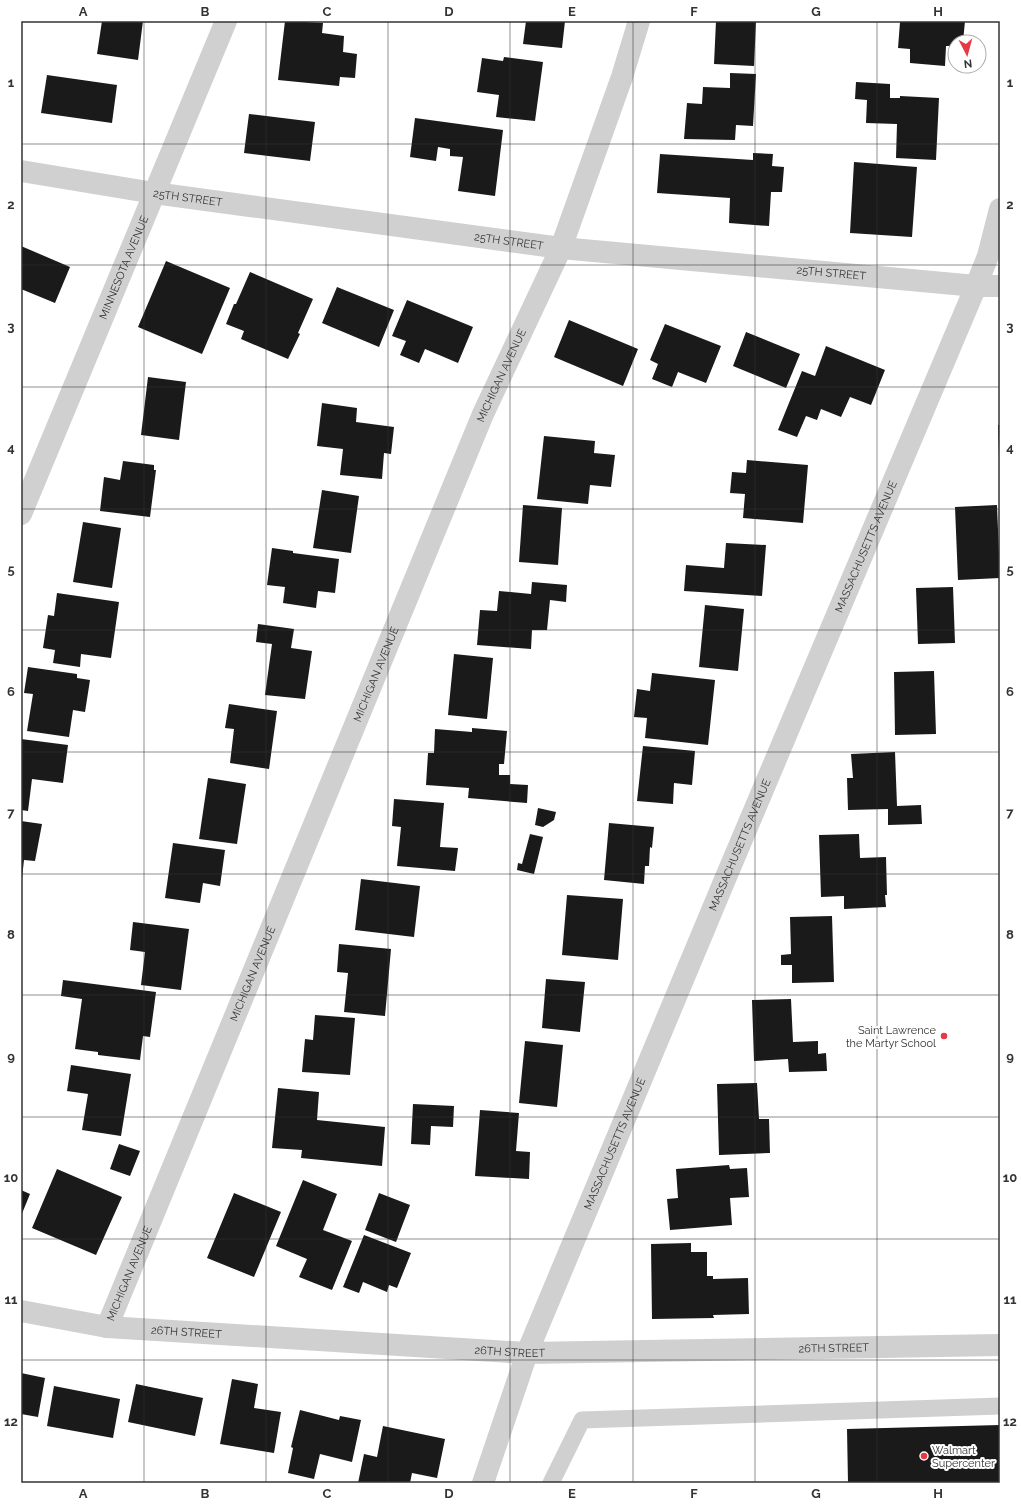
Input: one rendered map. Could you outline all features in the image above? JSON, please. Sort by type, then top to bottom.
[{"type":"street","name":"MINNESOTA AVENUE","points":[[21,514],[226,21]]},
{"type":"street","name":"MICHIGAN AVENUE","points":[[108,1327],[483,414],[561,248],[622,77],[639,21]]},
{"type":"street","name":"25TH STREET","points":[[21,171],[154,193],[561,248],[976,286],[1000,286]]},
{"type":"street","name":"MASSACHUSETTS AVENUE","points":[[483,1483],[527,1353],[726,877],[976,286],[988,256],[1000,209]]},
{"type":"street","name":"26TH STREET","points":[[21,1311],[108,1327],[527,1353],[1000,1345]]},
{"type":"lane","points":[[551,1483],[582,1420],[1000,1406]]},
{"type":"building","points":[[102,21],[143,21],[138,60],[97,54]]},
{"type":"building","points":[[285,21],[323,23],[322,33],[344,36],[343,52],[357,54],[355,78],[340,77],[339,86],[278,80]]},
{"type":"building","points":[[526,21],[565,21],[562,48],[523,44]]},
{"type":"building","points":[[716,21],[756,21],[754,66],[714,64]]},
{"type":"building","points":[[965,21],[964,34],[947,34],[945,66],[910,63],[910,49],[898,48],[900,22]]},
{"type":"building","points":[[504,57],[543,62],[535,121],[496,117],[499,95],[477,92],[482,58],[503,61]]},
{"type":"building","points":[[730,73],[756,74],[753,126],[736,125],[735,140],[684,139],[687,103],[702,104],[703,87],[730,88]]},
{"type":"building","points":[[47,75],[117,85],[112,123],[41,113]]},
{"type":"building","points":[[856,82],[890,84],[890,98],[900,98],[900,96],[939,98],[936,160],[896,158],[897,124],[866,123],[867,100],[855,99]]},
{"type":"building","points":[[249,114],[315,122],[310,161],[244,153]]},
{"type":"building","points":[[415,118],[503,130],[495,196],[458,191],[463,157],[450,156],[450,149],[438,147],[436,161],[410,157]]},
{"type":"building","points":[[753,153],[773,154],[772,166],[784,167],[782,192],[771,192],[769,226],[729,223],[730,198],[657,193],[660,154],[753,160]]},
{"type":"building","points":[[854,162],[917,167],[912,237],[850,233]]},
{"type":"building","points":[[21,246],[70,267],[55,303],[21,289]]},
{"type":"building","points":[[166,261],[230,288],[202,354],[138,327]]},
{"type":"building","points":[[250,272],[313,299],[298,333],[300,334],[288,359],[241,339],[244,331],[226,324]]},
{"type":"building","points":[[337,287],[394,310],[379,347],[322,323]]},
{"type":"building","points":[[407,300],[473,327],[458,363],[425,349],[419,363],[400,355],[406,341],[392,336]]},
{"type":"building","points":[[569,320],[638,349],[623,386],[554,357]]},
{"type":"building","points":[[665,324],[721,346],[706,383],[678,372],[672,387],[652,379],[658,364],[650,360]]},
{"type":"building","points":[[746,332],[800,354],[786,388],[733,366]]},
{"type":"building","points":[[826,346],[885,370],[871,405],[850,397],[841,417],[821,409],[817,420],[806,416],[797,437],[778,430],[802,371],[815,376]]},
{"type":"building","points":[[148,377],[186,382],[179,440],[141,435]]},
{"type":"building","points":[[322,403],[357,408],[356,422],[394,427],[391,454],[384,453],[382,479],[340,475],[343,449],[317,446]]},
{"type":"building","points":[[998,425],[1000,425],[1000,455],[999,455]]},
{"type":"building","points":[[544,436],[595,441],[594,453],[615,455],[611,487],[590,485],[588,504],[537,499]]},
{"type":"building","points":[[747,460],[808,465],[803,523],[743,518],[745,494],[730,493],[732,472],[746,473]]},
{"type":"building","points":[[123,461],[154,465],[154,470],[156,470],[150,517],[100,511],[104,477],[120,480]]},
{"type":"building","points":[[322,490],[359,496],[351,553],[313,548]]},
{"type":"building","points":[[523,505],[562,508],[558,565],[519,562]]},
{"type":"building","points":[[997,505],[1000,578],[958,580],[955,507]]},
{"type":"building","points":[[83,522],[121,528],[112,588],[73,582]]},
{"type":"building","points":[[726,543],[766,545],[762,596],[684,591],[686,565],[724,568]]},
{"type":"building","points":[[272,548],[293,551],[293,553],[339,559],[335,593],[318,591],[316,608],[283,603],[285,587],[267,585]]},
{"type":"building","points":[[532,582],[567,585],[566,602],[550,600],[547,630],[532,630],[531,649],[477,645],[480,610],[497,611],[499,591],[531,594]]},
{"type":"building","points":[[953,587],[955,643],[918,644],[916,588]]},
{"type":"building","points":[[57,593],[119,602],[111,658],[81,654],[80,667],[53,663],[55,650],[43,648],[48,615],[54,616]]},
{"type":"building","points":[[705,605],[744,609],[738,671],[699,667]]},
{"type":"building","points":[[258,624],[294,629],[291,648],[312,651],[305,699],[265,695],[272,644],[256,642]]},
{"type":"building","points":[[454,654],[493,658],[487,719],[448,715]]},
{"type":"building","points":[[28,667],[77,674],[77,678],[90,680],[85,712],[73,710],[69,737],[27,731],[33,694],[24,693]]},
{"type":"building","points":[[934,671],[936,734],[895,735],[894,672]]},
{"type":"building","points":[[652,673],[715,680],[708,745],[645,738],[647,718],[634,717],[637,689],[650,691]]},
{"type":"building","points":[[229,704],[277,711],[269,769],[230,763],[234,729],[225,728]]},
{"type":"building","points":[[472,728],[507,731],[504,764],[499,764],[499,775],[510,775],[510,784],[528,785],[527,803],[468,798],[469,788],[426,785],[428,753],[434,753],[435,729],[472,732]]},
{"type":"building","points":[[21,739],[68,745],[63,783],[32,779],[28,811],[21,810]]},
{"type":"building","points":[[643,746],[695,751],[692,785],[674,783],[673,804],[637,801]]},
{"type":"building","points":[[895,752],[897,806],[921,805],[922,824],[888,825],[888,809],[848,810],[847,778],[853,778],[851,754]]},
{"type":"building","points":[[208,778],[246,784],[237,844],[199,839]]},
{"type":"building","points":[[394,799],[444,803],[440,847],[458,848],[455,871],[397,866],[401,827],[392,826]]},
{"type":"building","points":[[538,808],[556,812],[554,820],[543,827],[535,825]]},
{"type":"building","points":[[21,821],[42,824],[35,861],[24,860],[22,878],[21,878]]},
{"type":"building","points":[[609,823],[654,827],[652,848],[650,847],[649,866],[645,866],[644,884],[604,880]]},
{"type":"building","points":[[530,834],[543,837],[534,874],[517,870],[518,863],[522,864]]},
{"type":"building","points":[[859,834],[860,858],[886,857],[886,907],[844,909],[844,896],[821,897],[819,835]]},
{"type":"building","points":[[173,843],[225,850],[220,886],[203,883],[200,903],[165,898]]},
{"type":"building","points":[[361,879],[420,886],[414,937],[355,930]]},
{"type":"building","points":[[567,895],[623,899],[618,960],[562,955]]},
{"type":"building","points":[[832,916],[834,982],[792,983],[792,965],[781,965],[781,955],[791,954],[790,917]]},
{"type":"building","points":[[133,922],[189,929],[181,990],[141,985],[145,952],[130,950]]},
{"type":"building","points":[[339,944],[391,949],[385,1016],[344,1012],[348,973],[337,972]]},
{"type":"building","points":[[546,979],[585,982],[580,1032],[542,1028]]},
{"type":"building","points":[[63,980],[156,992],[150,1037],[143,1036],[140,1060],[98,1055],[98,1052],[75,1049],[82,999],[61,996]]},
{"type":"building","points":[[791,999],[793,1042],[818,1041],[818,1054],[826,1053],[827,1071],[789,1072],[788,1059],[754,1061],[752,1000]]},
{"type":"building","points":[[315,1015],[355,1018],[350,1075],[302,1072],[305,1039],[313,1040]]},
{"type":"building","points":[[525,1041],[563,1045],[557,1107],[519,1103]]},
{"type":"building","points":[[71,1065],[131,1074],[121,1136],[82,1130],[88,1094],[67,1091]]},
{"type":"building","points":[[757,1083],[759,1119],[769,1119],[770,1153],[719,1155],[717,1084]]},
{"type":"building","points":[[278,1088],[319,1092],[317,1120],[385,1127],[382,1166],[301,1158],[302,1150],[272,1148]]},
{"type":"building","points":[[413,1104],[454,1106],[453,1127],[431,1126],[430,1145],[411,1144]]},
{"type":"building","points":[[480,1110],[519,1113],[516,1151],[530,1152],[529,1179],[475,1176]]},
{"type":"building","points":[[119,1144],[140,1151],[130,1176],[110,1169]]},
{"type":"building","points":[[729,1165],[730,1169],[747,1168],[749,1197],[730,1198],[732,1225],[670,1230],[667,1199],[678,1198],[676,1169]]},
{"type":"building","points":[[57,1169],[122,1197],[96,1255],[32,1228]]},
{"type":"building","points":[[303,1180],[337,1194],[323,1230],[352,1241],[332,1290],[299,1277],[307,1259],[276,1246]]},
{"type":"building","points":[[21,1190],[30,1194],[21,1216]]},
{"type":"building","points":[[234,1193],[281,1212],[254,1277],[207,1258]]},
{"type":"building","points":[[379,1193],[410,1205],[396,1242],[365,1230]]},
{"type":"building","points":[[364,1235],[411,1253],[397,1288],[389,1285],[387,1292],[363,1282],[359,1293],[343,1287]]},
{"type":"building","points":[[691,1243],[691,1252],[707,1252],[707,1276],[713,1276],[713,1279],[748,1278],[749,1314],[713,1315],[714,1318],[652,1319],[651,1244]]},
{"type":"building","points":[[21,1373],[45,1378],[38,1417],[21,1414]]},
{"type":"building","points":[[232,1379],[258,1384],[254,1408],[281,1412],[274,1453],[220,1444]]},
{"type":"building","points":[[136,1384],[203,1398],[195,1436],[128,1422]]},
{"type":"building","points":[[54,1386],[120,1399],[113,1438],[47,1426]]},
{"type":"building","points":[[300,1410],[339,1420],[340,1416],[361,1420],[352,1462],[320,1454],[314,1479],[288,1473],[293,1448],[291,1447]]},
{"type":"building","name":"Walmart Supercenter","points":[[1000,1425],[1000,1483],[848,1483],[847,1429]]},
{"type":"building","points":[[383,1426],[445,1439],[437,1478],[412,1473],[410,1483],[358,1483],[364,1454],[377,1457]]},
{"type":"place","name":"Saint Lawrence the Martyr School","points":[[944,1036]]},
{"type":"place","name":"Walmart Supercenter","points":[[924,1456]]}]
